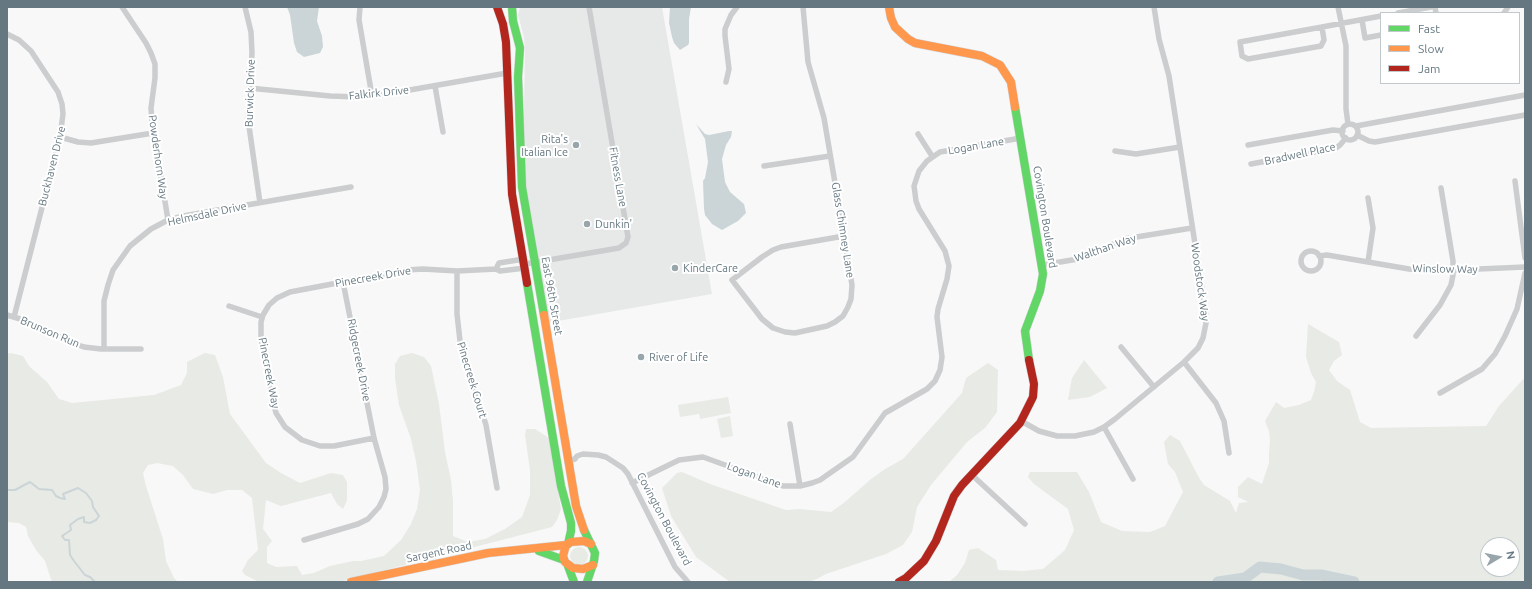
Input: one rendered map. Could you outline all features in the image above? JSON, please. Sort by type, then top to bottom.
[{"type":"main road","name":"East 96th Street","points":[[497,7],[502,19],[506,37],[511,183],[548,412],[563,494],[571,523],[571,530],[563,553],[574,582]]},
{"type":"main road","name":"East 96th Street","points":[[513,7],[512,18],[520,48],[518,77],[521,178],[577,513],[596,556],[587,582]]},
{"type":"main road","name":"Covington Boulevard","points":[[889,7],[891,18],[895,27],[908,39],[915,43],[982,56],[1000,65],[1011,82],[1043,274],[1040,291],[1025,331],[1026,346],[1034,384],[1034,392],[1029,407],[1022,421],[954,496],[936,541],[924,561],[906,578],[899,582]]},
{"type":"main road","points":[[548,412],[556,432],[561,457],[568,461]]},
{"type":"main road","points":[[567,545],[574,541],[584,541],[591,544]]},
{"type":"main road","name":"Sargent Road","points":[[351,582],[482,554],[509,550],[532,550],[567,545]]},
{"type":"main road","name":"Sargent Road","points":[[532,550],[553,555],[566,563]]},
{"type":"main road","points":[[566,563],[580,569],[592,565]]},
{"type":"street","name":"Powderhorn Way","points":[[122,7],[148,46],[155,64],[152,108],[153,133],[168,220]]},
{"type":"street","name":"Burwick Drive","points":[[244,7],[248,18],[252,42],[248,130],[260,203]]},
{"type":"street","points":[[360,7],[359,20],[372,96]]},
{"type":"street","name":"Fitness Lane","points":[[525,264],[620,248],[626,243],[628,237],[588,7]]},
{"type":"street","points":[[726,82],[729,69],[724,36],[725,29],[731,15],[737,7]]},
{"type":"street","name":"Glass Chimney Lane","points":[[803,7],[808,62],[824,118],[830,156],[844,236],[852,285],[851,299],[843,316],[827,326],[795,333],[777,330],[762,319],[732,280],[773,250],[782,247],[844,236]]},
{"type":"street","name":"Woodstock Way","points":[[1022,421],[1040,431],[1057,436],[1075,436],[1094,432],[1104,427],[1184,362],[1198,348],[1203,338],[1206,323],[1192,228],[1169,76],[1160,44],[1154,7]]},
{"type":"street","points":[[1338,7],[1346,46],[1346,109],[1348,124]]},
{"type":"street","points":[[1409,12],[1420,11],[1431,7]]},
{"type":"street","points":[[1322,27],[1324,40],[1321,46],[1248,59],[1245,59],[1242,56],[1240,42],[1380,16]]},
{"type":"street","points":[[1362,20],[1365,38],[1380,35]]},
{"type":"street","name":"Buckhaven Drive","points":[[7,34],[17,38],[26,45],[58,92],[63,112],[60,137],[14,317]]},
{"type":"street","name":"Falkirk Drive","points":[[249,88],[336,97],[372,96],[507,73]]},
{"type":"street","points":[[435,86],[443,132]]},
{"type":"street","points":[[1348,124],[1353,124],[1356,126],[1525,95]]},
{"type":"street","points":[[1357,135],[1369,141],[1375,142],[1525,115]]},
{"type":"street","points":[[1348,124],[1345,126],[1343,131],[1346,138],[1351,139],[1357,135]]},
{"type":"street","points":[[1356,126],[1358,131],[1357,135]]},
{"type":"street","name":"Bradwell Place","points":[[1248,145],[1333,130],[1343,131]]},
{"type":"street","points":[[60,137],[78,142],[91,143],[153,133]]},
{"type":"street","name":"Logan Lane","points":[[918,134],[932,156]]},
{"type":"street","name":"Logan Lane","points":[[632,483],[679,460],[702,457],[783,486],[800,486],[820,480],[848,461],[856,453],[885,414],[927,389],[935,381],[940,370],[942,357],[937,317],[938,309],[948,279],[948,260],[945,251],[919,209],[914,193],[914,186],[919,171],[932,156],[948,150],[1021,138]]},
{"type":"street","name":"Bradwell Place","points":[[1250,164],[1336,148],[1346,138]]},
{"type":"street","points":[[1115,151],[1136,154],[1180,147]]},
{"type":"street","points":[[764,166],[830,156]]},
{"type":"street","points":[[1515,181],[1525,258]]},
{"type":"street","name":"Helmsdale Drive","points":[[104,349],[104,301],[113,270],[123,254],[136,240],[151,229],[168,220],[183,216],[351,187]]},
{"type":"street","points":[[1416,336],[1440,305],[1450,285],[1454,270],[1441,188]]},
{"type":"street","points":[[1368,198],[1373,228],[1368,262]]},
{"type":"street","name":"Walthan Way","points":[[1042,265],[1084,258],[1124,239],[1192,228]]},
{"type":"street","name":"Winslow Way","points":[[1319,256],[1327,255],[1416,270],[1525,267]]},
{"type":"street","name":"Pinecreek Drive","points":[[496,269],[499,264],[525,264]]},
{"type":"street","name":"Pinecreek Drive","points":[[262,317],[269,305],[282,295],[293,291],[412,270],[457,271],[496,269],[500,271],[525,264]]},
{"type":"street","name":"Pinecreek Court","points":[[457,271],[457,314],[460,341],[486,425],[497,488]]},
{"type":"street","points":[[1440,393],[1482,369],[1495,354],[1506,336],[1517,309],[1525,273]]},
{"type":"street","name":"Ridgecreek Drive","points":[[304,540],[361,523],[368,519],[376,512],[384,497],[386,485],[374,438],[343,282]]},
{"type":"street","points":[[228,306],[262,317]]},
{"type":"street","name":"Brunson Run","points":[[7,315],[35,324],[73,343],[90,348],[142,349]]},
{"type":"street","name":"Pinecreek Way","points":[[262,317],[260,326],[261,339],[274,405],[280,420],[286,429],[302,440],[320,446],[334,446],[374,438]]},
{"type":"street","points":[[1121,347],[1154,386]]},
{"type":"street","points":[[1184,362],[1216,403],[1224,421],[1229,453]]},
{"type":"street","points":[[790,424],[800,486]]},
{"type":"street","points":[[1104,427],[1132,479]]},
{"type":"street","points":[[566,450],[577,456]]},
{"type":"street","name":"Covington Boulevard","points":[[568,461],[575,459],[577,456],[589,454],[606,457],[623,468],[676,567],[688,582]]},
{"type":"street","points":[[972,475],[1025,524]]},
{"type":"shaded area","points":[[287,7],[319,7],[317,21],[322,36],[323,47],[320,53],[304,57],[297,52]]},
{"type":"shaded area","points":[[520,7],[662,7],[712,294],[547,323],[523,170],[525,51],[524,37],[518,15]]},
{"type":"shaded area","points":[[670,7],[691,7],[689,19],[689,43],[680,50],[674,43],[672,37],[669,23]]},
{"type":"shaded area","points":[[696,124],[705,134],[709,135],[732,131],[722,159],[725,182],[730,192],[744,204],[746,213],[738,221],[722,230],[712,224],[705,215],[703,181],[708,162],[705,139]]},
{"type":"shaded area","points":[[1308,324],[1339,342],[1342,355],[1334,361],[1329,370],[1337,381],[1350,390],[1360,422],[1371,428],[1486,426],[1499,406],[1525,377],[1525,582],[949,582],[957,575],[965,563],[969,550],[978,548],[996,560],[998,570],[1023,571],[1043,569],[1065,550],[1074,530],[1068,509],[1034,484],[1028,477],[1030,472],[1077,472],[1089,492],[1101,522],[1122,531],[1150,532],[1165,526],[1183,492],[1175,472],[1168,464],[1164,442],[1170,435],[1180,441],[1204,485],[1230,501],[1236,513],[1239,503],[1248,502],[1238,497],[1238,487],[1248,477],[1262,484],[1269,463],[1270,440],[1269,431],[1265,421],[1276,402],[1284,408],[1299,405],[1311,400],[1316,382],[1311,373],[1306,357]]},
{"type":"shaded area","points":[[11,353],[23,356],[29,366],[47,382],[59,399],[72,403],[154,395],[181,385],[187,373],[187,362],[205,353],[215,355],[223,377],[230,414],[266,463],[300,483],[331,473],[343,475],[347,482],[347,501],[343,509],[337,504],[331,493],[281,506],[266,500],[263,529],[272,541],[267,547],[267,563],[276,567],[297,566],[302,575],[314,573],[330,566],[384,556],[401,540],[411,524],[417,509],[420,490],[411,439],[399,405],[395,378],[395,364],[400,356],[412,353],[424,357],[431,366],[439,404],[445,452],[451,480],[453,502],[453,536],[468,542],[485,539],[505,529],[522,517],[530,495],[530,470],[525,435],[526,429],[535,429],[549,438],[561,509],[557,520],[552,527],[339,582],[259,582],[245,575],[242,571],[248,560],[258,550],[252,498],[242,490],[227,490],[213,494],[193,489],[183,475],[173,466],[157,463],[148,465],[143,473],[163,539],[166,561],[174,578],[178,582],[52,582],[45,561],[36,550],[28,536],[26,527],[19,523],[7,522],[7,354]]},
{"type":"shaded area","points":[[1084,360],[1107,388],[1090,397],[1068,400],[1072,378]]},
{"type":"shaded area","points":[[988,363],[998,370],[997,412],[985,428],[967,442],[931,485],[917,507],[912,532],[903,545],[886,554],[807,582],[730,582],[696,557],[671,516],[662,488],[677,473],[682,472],[710,484],[786,510],[800,509],[831,512],[871,479],[903,459],[962,393],[966,378]]},
{"type":"shaded area","points":[[728,397],[731,413],[700,419],[699,414],[680,417],[678,405]]},
{"type":"shaded area","points":[[730,416],[733,436],[721,438],[717,419]]},
{"type":"shaded area","points":[[579,547],[585,550],[588,556],[585,562],[579,565],[573,562],[570,556],[573,550]]},
{"type":"waterway","points":[[7,490],[15,490],[30,482],[39,489],[52,490],[56,496],[65,499],[63,494],[78,488],[86,493],[92,501],[93,507],[99,516],[96,520],[90,523],[84,522],[84,517],[78,519],[70,525],[71,530],[62,536],[65,540],[69,540],[70,555],[74,561],[85,575],[90,577],[95,582]]},
{"type":"waterway","points":[[1218,582],[1245,578],[1260,567],[1281,569],[1303,575],[1321,575],[1354,582]]},
{"type":"traffic: fast","points":[[512,7],[513,21],[520,48],[518,77],[522,187],[544,315]]},
{"type":"traffic: fast","points":[[1015,107],[1043,274],[1040,291],[1025,331],[1029,360]]},
{"type":"traffic: fast","points":[[527,283],[561,486],[571,523],[568,544]]},
{"type":"traffic: fast","points":[[584,530],[595,553],[587,582]]},
{"type":"traffic: fast","points":[[539,551],[564,560]]},
{"type":"traffic: fast","points":[[568,566],[574,582]]},
{"type":"traffic: slow","points":[[889,7],[891,18],[895,27],[908,39],[915,43],[982,56],[1000,65],[1011,82],[1015,107]]},
{"type":"traffic: slow","points":[[544,315],[576,506],[584,530]]},
{"type":"traffic: slow","points":[[591,544],[584,541],[571,542],[566,545],[563,556],[565,562],[573,568],[583,569],[593,565]]},
{"type":"traffic: slow","points":[[351,582],[488,553],[566,545]]},
{"type":"traffic: jam","points":[[497,7],[503,24],[506,42],[512,194],[527,283]]},
{"type":"traffic: jam","points":[[899,582],[906,578],[924,561],[936,541],[954,496],[962,485],[1020,423],[1033,397],[1034,384],[1029,360]]},
{"type":"place","name":"Rita's Italian Ice","points":[[576,145]]},
{"type":"place","name":"Dunkin'","points":[[587,224]]},
{"type":"place","name":"KinderCare","points":[[675,268]]},
{"type":"place","name":"River of Life","points":[[641,357]]}]
